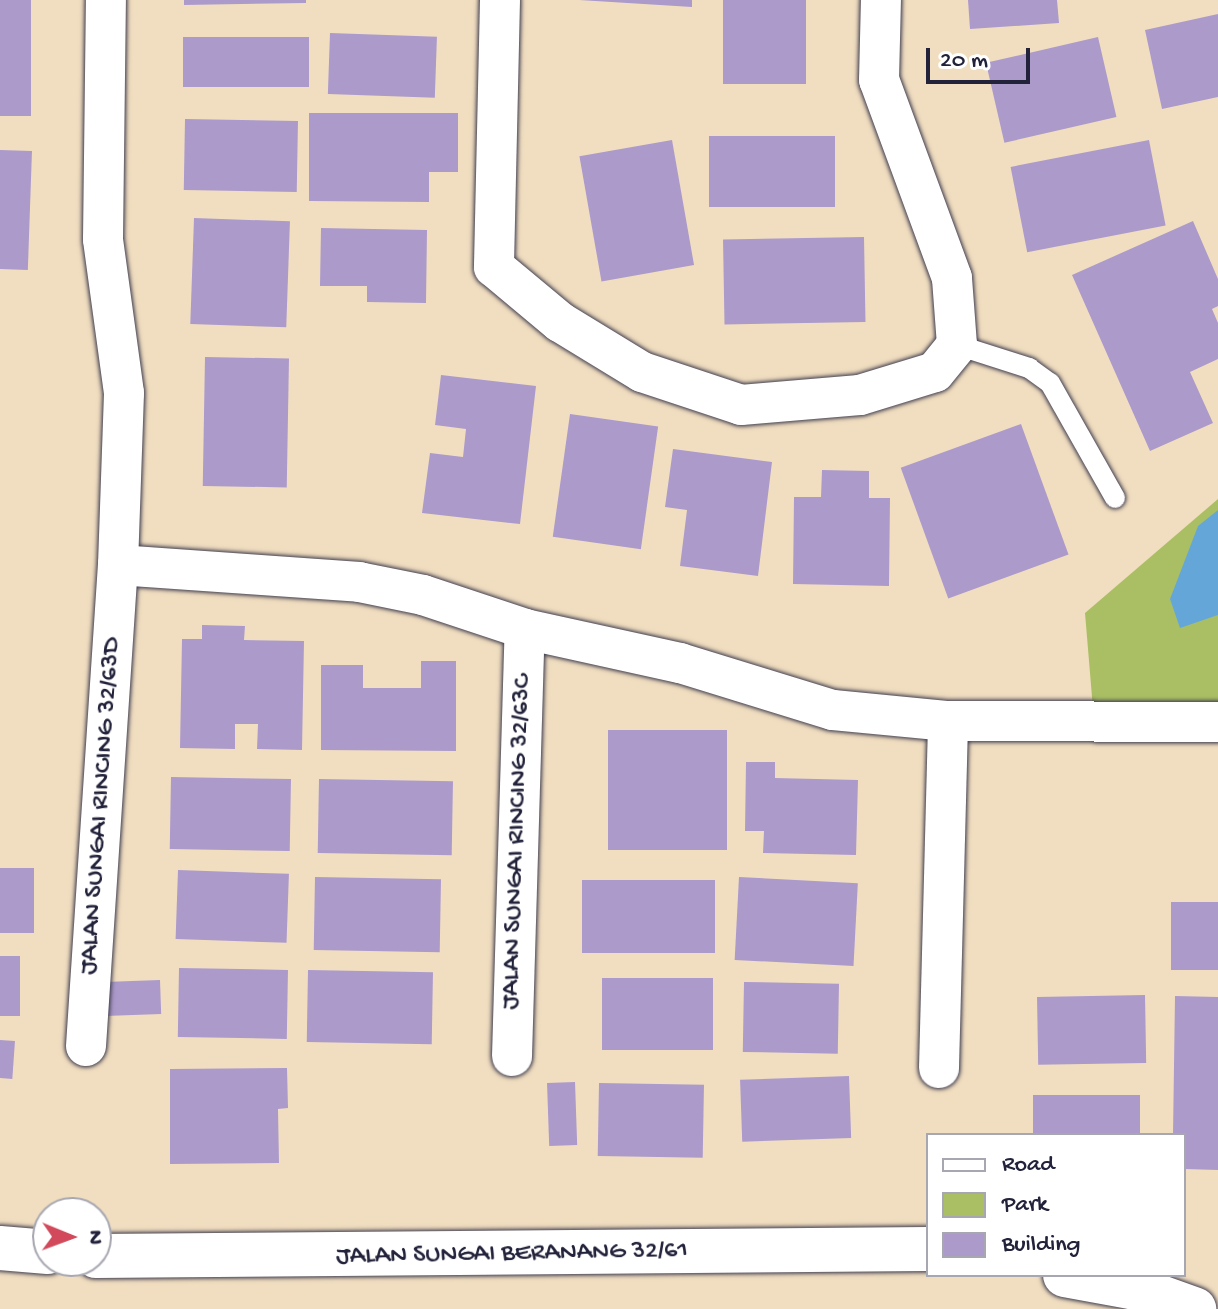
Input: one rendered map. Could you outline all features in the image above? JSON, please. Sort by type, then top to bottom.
[{"type":"street","name":"JALAN SUNGAI RINCING 32/63D","points":[[86,1046],[118,565],[124,393],[103,239],[106,0]]},
{"type":"street","points":[[500,0],[494,267],[560,322],[642,372],[741,405],[860,395],[935,372],[957,345],[952,278],[879,80],[881,0]]},
{"type":"street","points":[[118,565],[359,582],[423,595],[525,629],[680,663],[833,710],[948,721],[1218,722]]},
{"type":"street","name":"JALAN SUNGAI RINCING 32/63C","points":[[512,1056],[525,629]]},
{"type":"street","points":[[939,1068],[948,721]]},
{"type":"street","points":[[0,1248],[32,1251]]},
{"type":"street","name":"JALAN SUNGAI BERANANG 32/61","points":[[112,1256],[926,1249]]},
{"type":"street","points":[[1076,1277],[1135,1288],[1194,1309]]},
{"type":"lane","points":[[957,345],[1029,368],[1050,383],[1115,498]]},
{"type":"green space","points":[[1218,499],[1218,708],[1093,709],[1085,613]]},
{"type":"water","points":[[1218,510],[1218,615],[1180,628],[1170,599],[1198,526]]},
{"type":"building","points":[[0,0],[31,0],[31,116],[0,116]]},
{"type":"building","points":[[184,0],[306,0],[306,3],[184,5]]},
{"type":"building","points":[[579,0],[692,0],[692,7]]},
{"type":"building","points":[[723,0],[806,0],[806,84],[723,84]]},
{"type":"building","points":[[968,0],[1057,0],[1059,23],[970,29]]},
{"type":"building","points":[[1218,14],[1218,97],[1162,109],[1145,30]]},
{"type":"building","points":[[330,33],[437,37],[435,98],[328,94]]},
{"type":"building","points":[[183,37],[309,37],[309,87],[183,87]]},
{"type":"building","points":[[1098,37],[1116,117],[1004,143],[986,63]]},
{"type":"building","points":[[309,113],[458,113],[458,172],[429,172],[429,202],[309,201]]},
{"type":"building","points":[[185,119],[298,121],[297,192],[184,190]]},
{"type":"building","points":[[709,136],[835,136],[835,207],[709,207]]},
{"type":"building","points":[[672,140],[694,265],[601,281],[579,156]]},
{"type":"building","points":[[1149,140],[1166,225],[1027,252],[1011,167]]},
{"type":"building","points":[[0,150],[32,151],[28,270],[0,269]]},
{"type":"building","points":[[194,218],[290,221],[286,327],[190,324]]},
{"type":"building","points":[[1193,221],[1218,279],[1218,306],[1212,309],[1218,323],[1218,359],[1190,372],[1213,423],[1150,451],[1072,275]]},
{"type":"building","points":[[321,228],[427,230],[426,303],[367,302],[367,286],[320,286]]},
{"type":"building","points":[[864,237],[865,322],[725,324],[723,239]]},
{"type":"building","points":[[205,357],[289,358],[287,487],[203,486]]},
{"type":"building","points":[[441,375],[536,386],[520,524],[422,513],[430,453],[463,457],[466,429],[435,425]]},
{"type":"building","points":[[570,414],[658,426],[641,549],[553,537]]},
{"type":"building","points":[[1021,424],[1069,555],[948,598],[901,468]]},
{"type":"building","points":[[673,449],[772,462],[758,576],[680,566],[687,510],[665,507]]},
{"type":"building","points":[[822,470],[869,471],[869,498],[890,498],[889,586],[793,584],[794,497],[821,497]]},
{"type":"building","points":[[202,625],[245,626],[244,640],[304,641],[302,750],[257,749],[258,724],[235,724],[235,749],[180,748],[182,639],[202,639]]},
{"type":"building","points":[[421,661],[456,661],[456,751],[321,750],[321,665],[363,665],[363,688],[421,688]]},
{"type":"building","points":[[608,730],[727,730],[727,850],[608,850]]},
{"type":"building","points":[[746,762],[775,762],[775,778],[858,780],[856,855],[763,853],[764,831],[745,831]]},
{"type":"building","points":[[171,777],[291,779],[290,851],[170,849]]},
{"type":"building","points":[[319,779],[453,781],[452,855],[318,853]]},
{"type":"building","points":[[0,868],[34,868],[34,933],[0,933]]},
{"type":"building","points":[[178,870],[289,874],[287,943],[176,939]]},
{"type":"building","points":[[315,877],[441,879],[440,952],[314,950]]},
{"type":"building","points":[[739,877],[858,883],[853,966],[735,960]]},
{"type":"building","points":[[582,880],[715,880],[715,953],[582,953]]},
{"type":"building","points":[[1171,902],[1218,902],[1218,970],[1171,970]]},
{"type":"building","points":[[0,956],[20,956],[20,1016],[0,1016]]},
{"type":"building","points":[[179,968],[288,970],[287,1039],[178,1037]]},
{"type":"building","points":[[308,970],[433,972],[432,1044],[307,1042]]},
{"type":"building","points":[[602,978],[713,978],[713,1050],[602,1050]]},
{"type":"building","points":[[160,980],[161,1014],[105,1016],[104,982]]},
{"type":"building","points":[[744,982],[839,984],[838,1054],[743,1052]]},
{"type":"building","points":[[1145,995],[1146,1063],[1038,1065],[1037,997]]},
{"type":"building","points":[[1175,996],[1218,997],[1218,1170],[1186,1169],[1186,1133],[1173,1133]]},
{"type":"building","points":[[0,1040],[15,1041],[12,1079],[0,1078]]},
{"type":"building","points":[[287,1068],[288,1108],[278,1109],[279,1163],[170,1164],[170,1069]]},
{"type":"building","points":[[849,1076],[851,1138],[742,1142],[740,1080]]},
{"type":"building","points":[[575,1082],[577,1145],[549,1146],[547,1083]]},
{"type":"building","points":[[599,1083],[704,1085],[703,1158],[598,1156]]},
{"type":"building","points":[[1033,1095],[1140,1095],[1140,1133],[1033,1133]]}]
